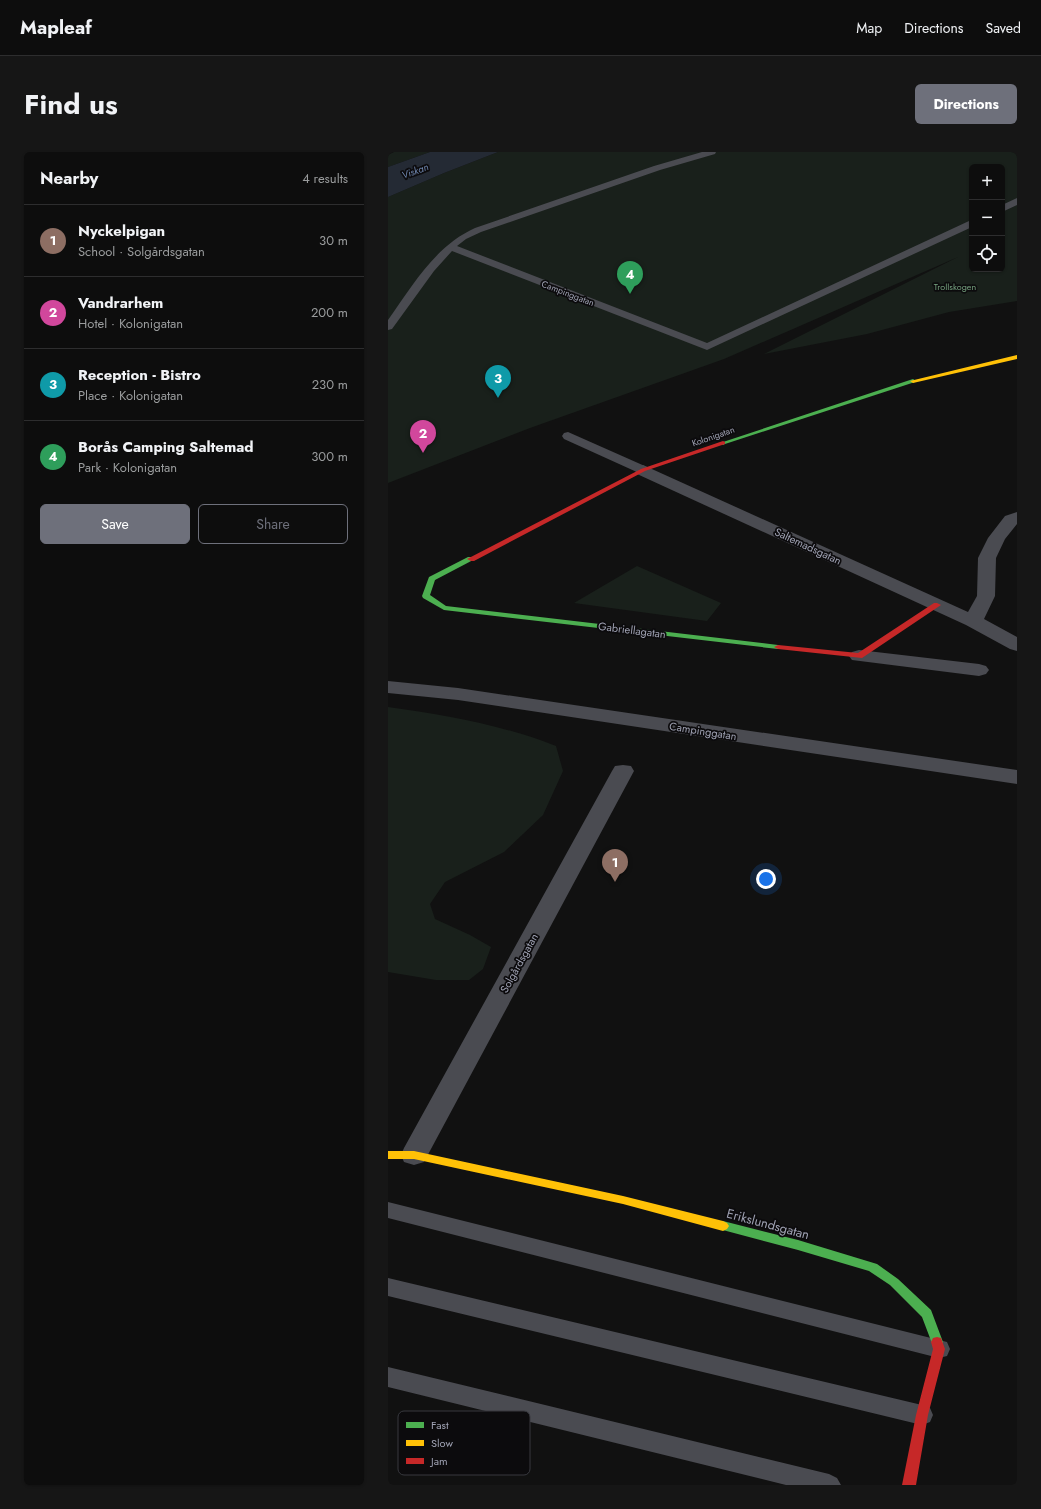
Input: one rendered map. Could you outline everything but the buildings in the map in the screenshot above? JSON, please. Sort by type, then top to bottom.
[{"type":"street","name":"Kolonigatan","points":[[432,579],[643,470],[900,384],[1017,357]]},
{"type":"street","name":"Saltemadsgatan","points":[[643,470],[973,621],[1017,645]]},
{"type":"street","points":[[973,621],[986,596],[987,558],[997,538],[1011,520],[1017,516]]},
{"type":"street","name":"Gabriellagatan","points":[[432,579],[426,596],[444,608],[979,670]]},
{"type":"street","points":[[859,656],[937,605]]},
{"type":"street","name":"Campinggatan","points":[[388,687],[458,694],[1017,778]]},
{"type":"street","name":"Solgårdsgatan","points":[[414,1155],[623,772]]},
{"type":"street","name":"Erikslundsgatan","points":[[388,1155],[414,1155],[623,1200],[798,1245],[873,1267],[894,1282],[928,1314],[939,1349]]},
{"type":"street","points":[[909,1485],[922,1414],[939,1349]]},
{"type":"lane","points":[[388,327],[430,269],[450,247],[463,237],[478,230],[657,168],[712,152]]},
{"type":"lane","points":[[1005,207],[1017,201]]},
{"type":"lane","name":"Campinggatan","points":[[450,247],[707,347],[969,223]]},
{"type":"lane","points":[[568,436],[643,470]]},
{"type":"lane","points":[[388,1210],[939,1349]]},
{"type":"lane","points":[[388,1287],[922,1414]]},
{"type":"lane","points":[[388,1377],[527,1411]]},
{"type":"lane","points":[[530,1412],[829,1485]]},
{"type":"green space","points":[[394,152],[430,152],[388,167],[388,155]]},
{"type":"green space","name":"Trollskogen","points":[[498,152],[1017,152],[1017,301],[949,312],[867,334],[764,354],[958,257],[724,359],[530,428],[388,483],[388,197]]},
{"type":"green space","points":[[637,566],[721,603],[707,621],[574,603]]},
{"type":"green space","points":[[388,707],[474,722],[515,732],[556,746],[563,771],[543,815],[504,852],[445,882],[430,904],[435,919],[470,935],[491,947],[483,969],[469,980],[436,980],[388,972]]},
{"type":"water","name":"Viskan","points":[[430,152],[498,152],[388,197],[388,167]]},
{"type":"traffic: fast","points":[[723,443],[913,381]]},
{"type":"traffic: fast","points":[[471,559],[432,579],[426,596],[444,608],[778,647]]},
{"type":"traffic: fast","points":[[723,1226],[798,1245],[873,1267],[894,1282],[927,1314],[937,1342]]},
{"type":"traffic: slow","points":[[913,381],[1017,357]]},
{"type":"traffic: slow","points":[[388,1155],[414,1155],[623,1200],[723,1226]]},
{"type":"traffic: jam","points":[[471,559],[643,470],[723,443]]},
{"type":"traffic: jam","points":[[778,647],[859,656],[937,605]]},
{"type":"traffic: jam","points":[[909,1485],[922,1415],[939,1349],[937,1342]]},
{"type":"place","name":"Borås Camping Saltemad","points":[[630,294]]},
{"type":"place","name":"Reception - Bistro","points":[[498,398]]},
{"type":"place","name":"Vandrarhem","points":[[423,453]]},
{"type":"place","name":"Nyckelpigan","points":[[615,882]]}]
